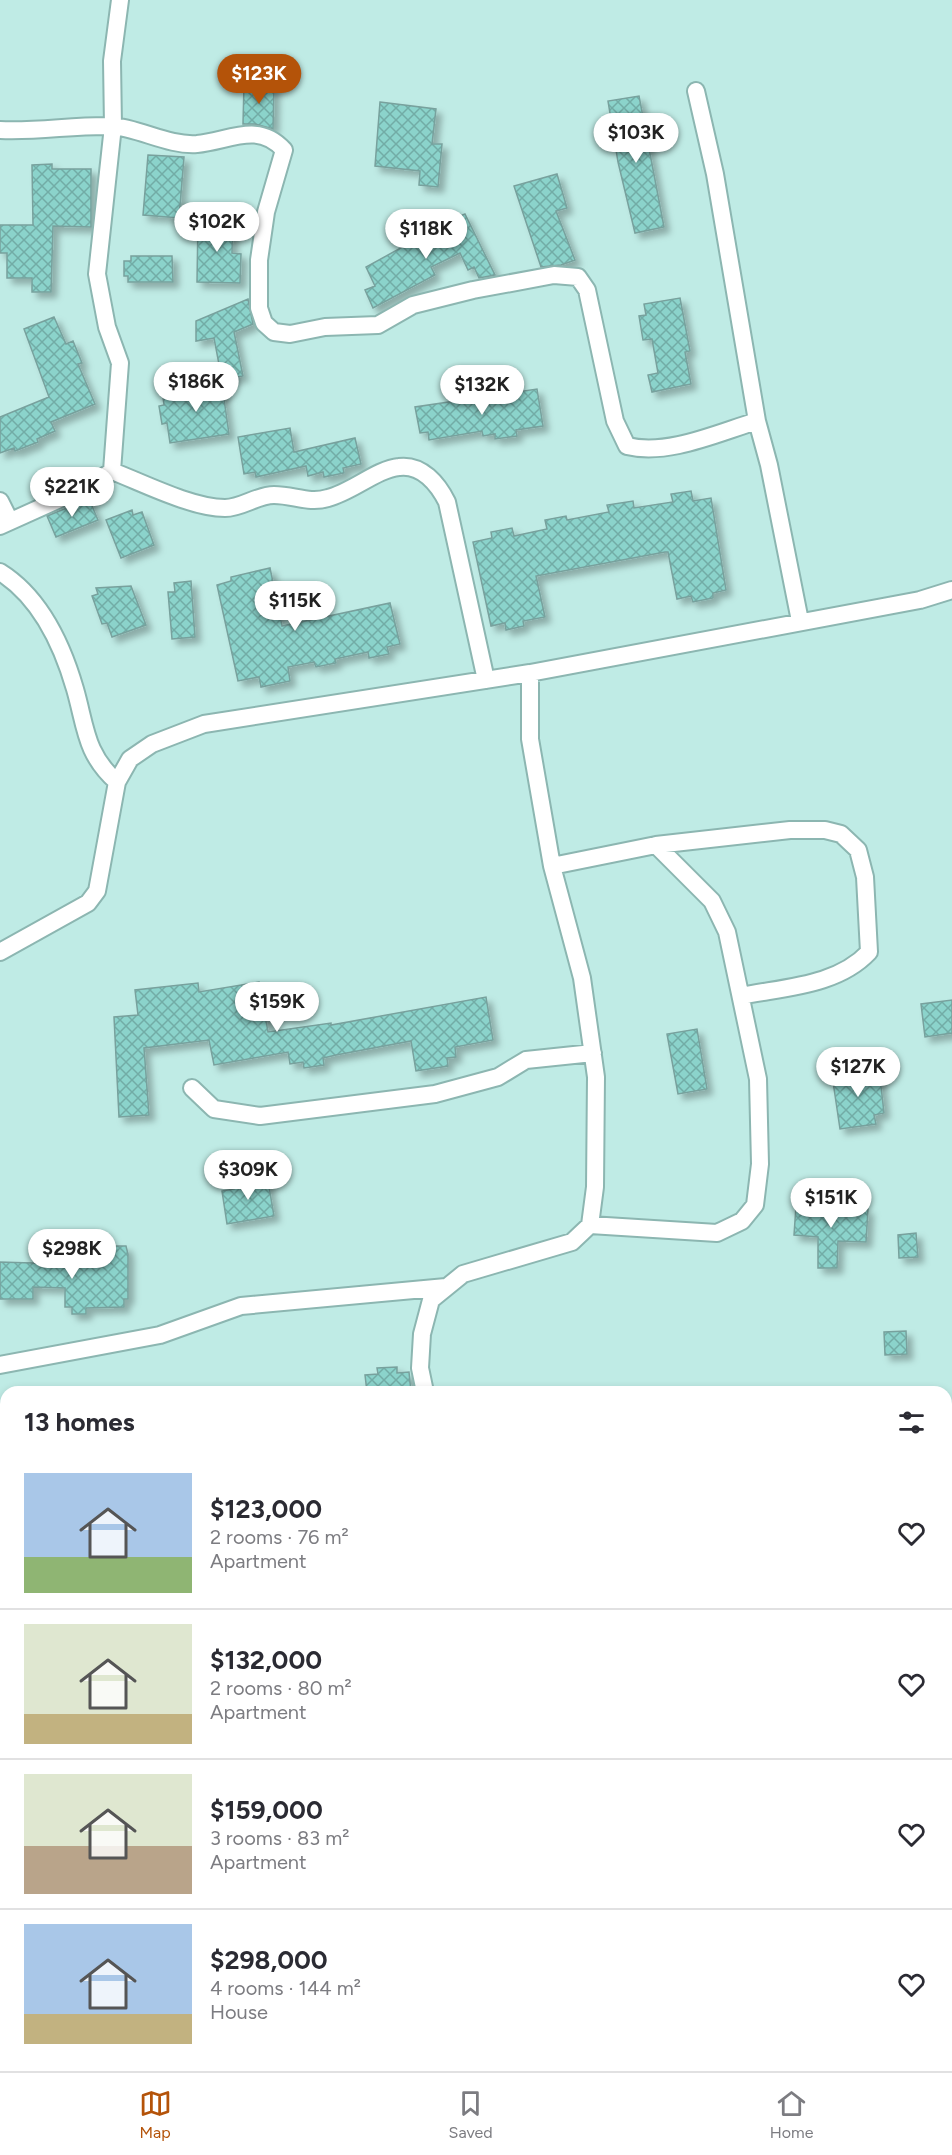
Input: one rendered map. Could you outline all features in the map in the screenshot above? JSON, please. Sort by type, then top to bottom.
[{"type":"street","points":[[112,471],[120,363],[107,327],[97,274],[113,126],[112,61],[120,0]]},
{"type":"street","points":[[696,91],[715,174],[757,420],[769,465],[800,621]]},
{"type":"street","points":[[0,130],[113,126],[196,144],[228,136],[256,134],[273,138],[284,150],[266,212],[259,260],[259,308],[264,323],[274,332],[290,334],[342,325],[378,325],[413,305],[473,290],[554,274],[578,277],[587,290],[615,421],[627,446],[645,450],[683,443],[757,420]]},
{"type":"street","points":[[112,471],[176,497],[225,508],[274,495],[314,502],[346,493],[375,476],[400,466],[422,472],[437,483],[447,502],[486,680]]},
{"type":"street","points":[[0,501],[5,524],[93,484],[112,471]]},
{"type":"street","points":[[0,572],[19,584],[34,601],[63,656],[75,688],[89,747],[101,768],[117,782]]},
{"type":"street","points":[[0,952],[88,903],[97,891],[117,782],[130,759],[152,744],[204,724],[530,673],[920,600],[952,590]]},
{"type":"street","points":[[424,1386],[420,1368],[422,1334],[431,1300],[463,1274],[572,1242],[590,1225],[596,1187],[596,1077],[593,1053],[582,978],[552,867],[530,739],[530,673]]},
{"type":"street","points":[[552,867],[656,845],[790,830],[825,830],[841,834],[858,850],[865,877],[869,952],[843,973],[823,980],[741,996]]},
{"type":"street","points":[[590,1225],[717,1233],[742,1221],[755,1206],[760,1164],[758,1079],[741,996],[720,915],[712,901],[656,845]]},
{"type":"street","points":[[192,1088],[214,1109],[260,1116],[435,1094],[498,1077],[526,1060],[593,1053]]},
{"type":"street","points":[[0,1365],[160,1335],[241,1306],[447,1287]]},
{"type":"building","points":[[244,84],[274,85],[273,129],[255,124],[243,124]]},
{"type":"building","points":[[639,96],[664,227],[635,233],[618,162],[608,101]]},
{"type":"building","points":[[380,102],[436,109],[432,144],[442,144],[438,187],[419,185],[420,171],[375,166]]},
{"type":"building","points":[[148,155],[184,157],[179,218],[143,215]]},
{"type":"building","points":[[52,164],[52,169],[91,169],[91,227],[53,226],[51,292],[32,292],[32,278],[7,278],[7,253],[0,253],[0,225],[33,225],[32,165]]},
{"type":"building","points":[[557,174],[567,208],[556,211],[575,260],[561,265],[541,267],[514,186]]},
{"type":"building","points":[[465,214],[495,275],[479,278],[474,267],[468,270],[460,253],[431,267],[435,275],[373,308],[365,290],[375,286],[366,267],[439,227],[438,225]]},
{"type":"building","points":[[198,220],[233,220],[232,253],[241,254],[240,283],[197,282]]},
{"type":"building","points":[[131,256],[172,256],[173,282],[128,282],[128,276],[124,276],[124,261],[131,261]]},
{"type":"building","points":[[680,298],[690,351],[685,352],[691,384],[652,392],[648,375],[658,373],[652,339],[643,340],[639,316],[646,315],[644,304]]},
{"type":"building","points":[[248,299],[253,324],[234,332],[243,376],[222,380],[214,338],[196,341],[196,321]]},
{"type":"building","points":[[54,317],[66,344],[73,341],[82,363],[78,364],[95,404],[51,422],[55,431],[37,439],[38,442],[15,451],[14,448],[0,453],[0,417],[49,397],[24,329]]},
{"type":"building","points":[[221,378],[229,434],[170,443],[167,423],[162,424],[159,406],[164,405],[163,397],[197,391],[196,388],[203,387],[202,381]]},
{"type":"building","points":[[537,389],[543,426],[516,430],[517,436],[495,439],[495,434],[483,436],[482,431],[429,440],[428,432],[420,433],[415,407]]},
{"type":"building","points":[[290,428],[294,452],[355,438],[361,464],[343,468],[344,473],[324,477],[323,472],[308,476],[306,466],[256,477],[255,472],[244,474],[238,437]]},
{"type":"building","points":[[691,491],[693,501],[711,498],[726,590],[713,593],[713,598],[693,602],[691,596],[677,599],[668,552],[665,552],[536,576],[545,617],[523,621],[524,626],[506,630],[505,623],[491,626],[473,542],[492,538],[491,532],[512,528],[514,536],[547,529],[545,520],[566,516],[567,520],[609,512],[607,505],[633,501],[634,508],[673,502],[671,494]]},
{"type":"building","points":[[89,499],[98,520],[56,537],[47,516]]},
{"type":"building","points":[[132,510],[133,515],[142,512],[154,545],[121,558],[106,520]]},
{"type":"building","points":[[270,568],[282,626],[390,603],[400,644],[387,647],[389,654],[369,658],[368,652],[335,659],[336,663],[316,667],[314,662],[288,667],[290,681],[261,687],[259,677],[238,681],[217,585],[231,581],[231,577]]},
{"type":"building","points":[[191,581],[195,637],[172,639],[168,592],[175,592],[174,583]]},
{"type":"building","points":[[131,586],[146,625],[112,637],[107,623],[102,624],[92,596],[98,594],[96,588]]},
{"type":"building","points":[[259,982],[268,1032],[331,1023],[331,1025],[486,997],[493,1040],[455,1047],[456,1057],[447,1058],[448,1066],[416,1071],[411,1041],[323,1058],[324,1065],[304,1068],[303,1062],[290,1064],[288,1052],[214,1065],[209,1040],[144,1048],[149,1115],[119,1117],[114,1017],[138,1015],[135,990],[198,983],[199,992]]},
{"type":"building","points":[[952,1000],[952,1033],[925,1037],[921,1004]]},
{"type":"building","points":[[697,1029],[707,1089],[678,1094],[667,1034]]},
{"type":"building","points":[[879,1069],[884,1113],[874,1115],[876,1124],[840,1129],[832,1075]]},
{"type":"building","points":[[253,1176],[255,1183],[268,1181],[274,1216],[227,1224],[222,1191],[234,1189],[232,1180]]},
{"type":"building","points":[[796,1206],[868,1209],[866,1242],[838,1241],[837,1268],[818,1268],[818,1237],[794,1235]]},
{"type":"building","points":[[916,1233],[918,1257],[899,1258],[898,1235]]},
{"type":"building","points":[[113,1246],[126,1246],[128,1254],[128,1299],[124,1299],[124,1307],[86,1308],[86,1314],[72,1314],[72,1307],[65,1307],[65,1288],[33,1287],[33,1299],[0,1299],[0,1262],[65,1264],[65,1257],[101,1257],[101,1250],[113,1250]]},
{"type":"building","points":[[906,1331],[907,1354],[885,1355],[884,1332]]},
{"type":"building","points":[[397,1367],[397,1373],[409,1372],[410,1386],[366,1386],[365,1375],[378,1374],[377,1368]]}]
